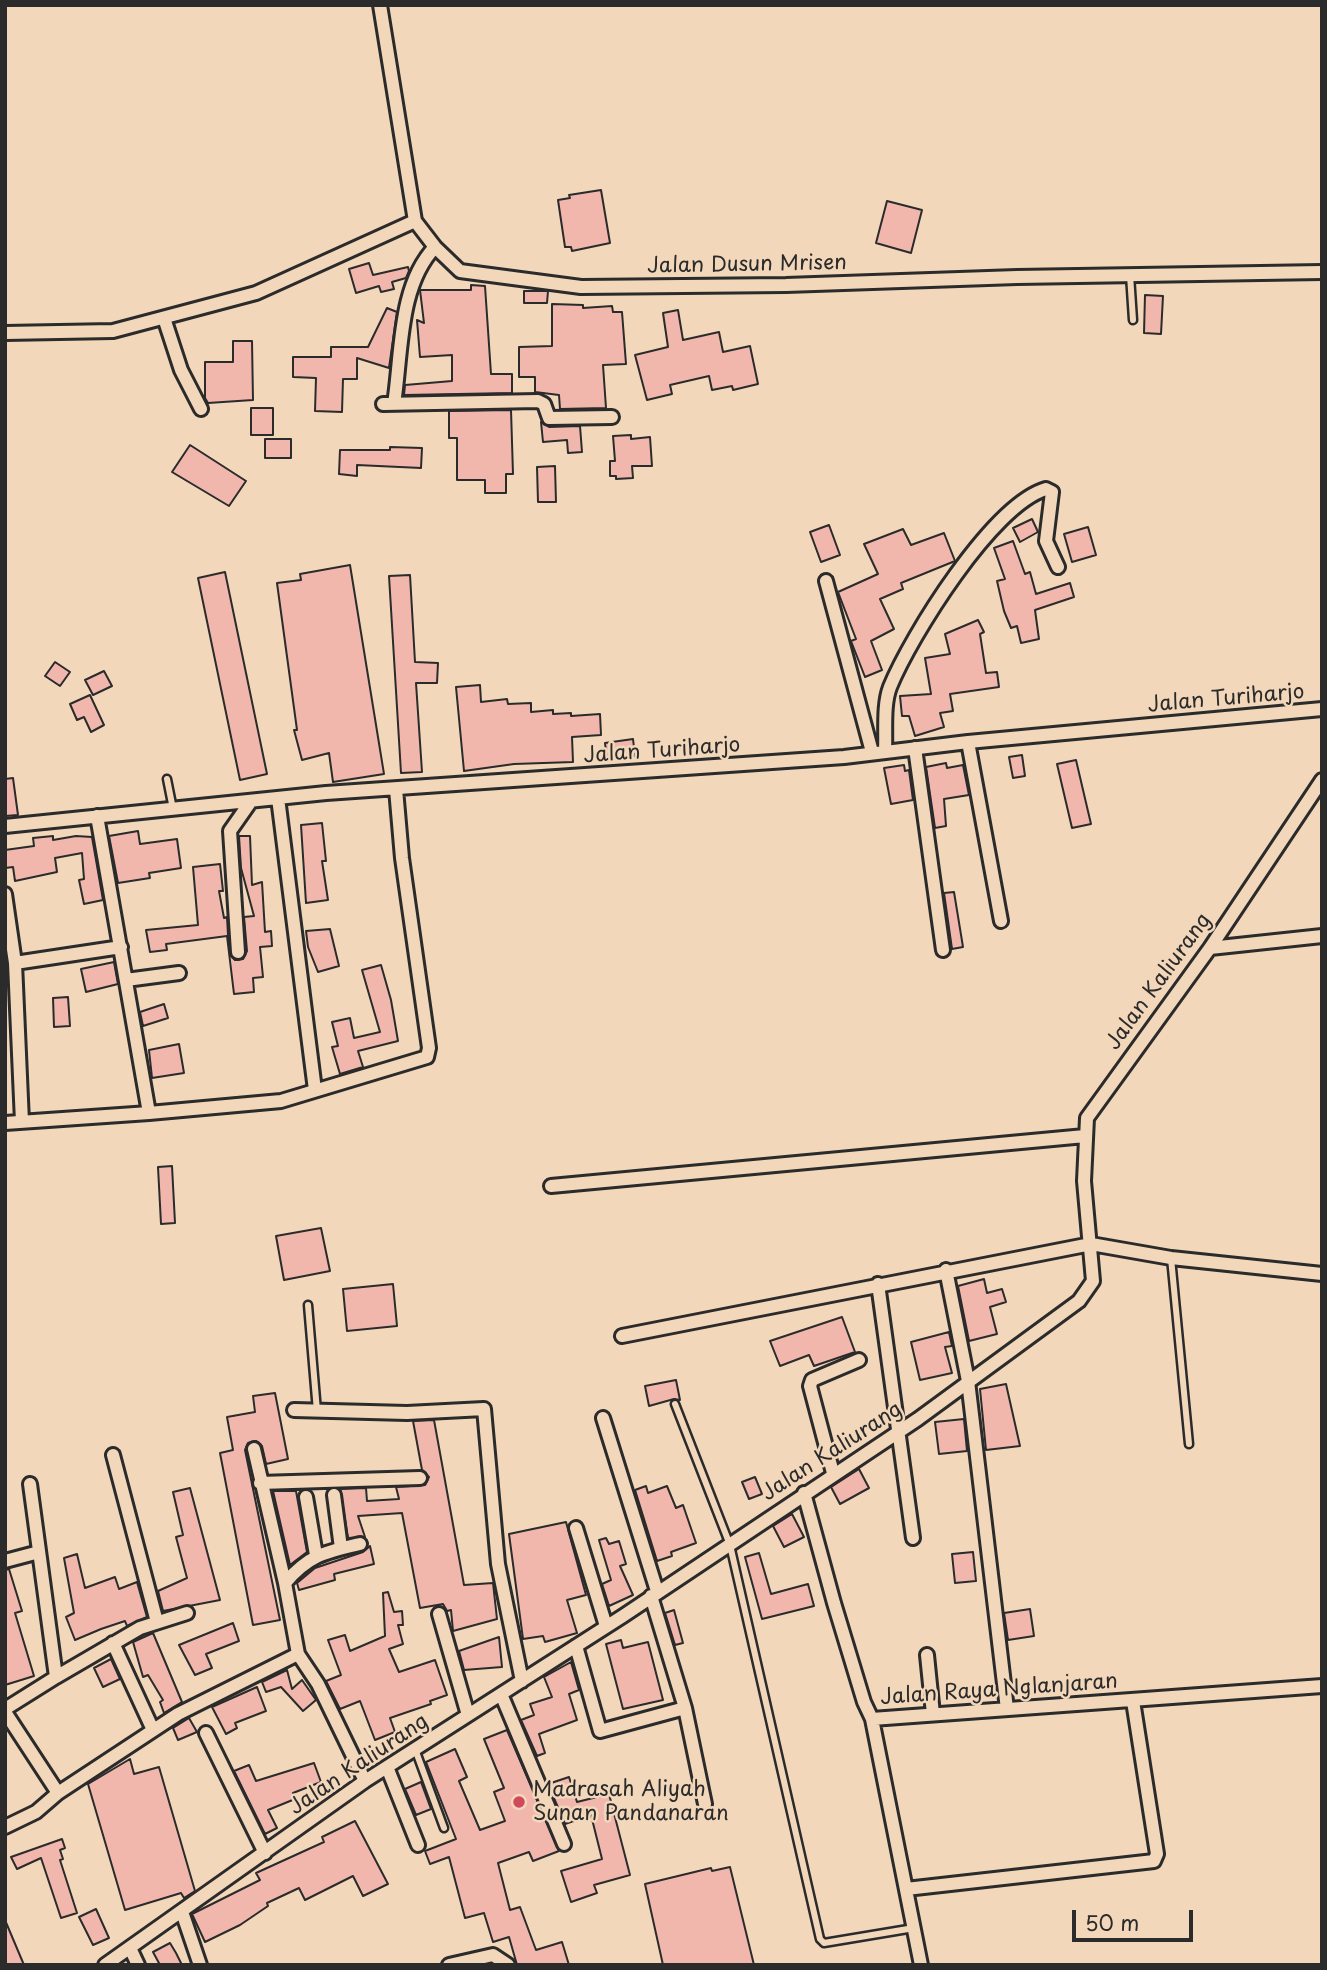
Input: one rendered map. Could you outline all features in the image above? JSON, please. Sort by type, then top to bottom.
[{"type":"street","name":"Jalan Dusun Mrisen","points":[[380,5],[415,221],[435,247],[460,271],[581,287],[786,285],[1322,272]]},
{"type":"street","points":[[5,333],[113,331],[167,326],[256,293],[415,221]]},
{"type":"street","points":[[435,247],[421,264],[411,288],[389,404],[538,401],[545,405],[545,416],[549,418],[612,417]]},
{"type":"street","points":[[167,326],[181,370],[201,409]]},
{"type":"street","points":[[878,752],[888,690],[915,638],[961,568],[1011,510],[1045,489],[1052,492],[1053,501],[1046,541],[1058,567]]},
{"type":"street","points":[[826,581],[878,752]]},
{"type":"street","name":"Jalan Turiharjo","points":[[5,826],[278,798],[844,757],[968,742],[1322,709]]},
{"type":"street","points":[[968,742],[1001,921]]},
{"type":"street","points":[[915,748],[943,950]]},
{"type":"street","name":"Jalan Kaliurang","points":[[105,1965],[365,1781],[607,1626],[901,1430],[1079,1301],[1093,1281],[1084,1181],[1087,1118],[1210,948],[1322,780]]},
{"type":"street","points":[[5,1123],[281,1101],[425,1059],[428,1055],[396,789]]},
{"type":"street","points":[[278,798],[315,1090]]},
{"type":"street","points":[[238,952],[230,831],[251,801]]},
{"type":"street","points":[[97,816],[149,1113]]},
{"type":"street","points":[[5,894],[15,963],[22,1122]]},
{"type":"street","points":[[1210,948],[1322,936]]},
{"type":"street","points":[[15,963],[121,947]]},
{"type":"street","points":[[126,981],[179,973]]},
{"type":"street","points":[[551,1186],[1085,1136]]},
{"type":"street","points":[[622,1336],[946,1270],[1091,1244],[1171,1258],[1322,1274]]},
{"type":"street","points":[[946,1270],[968,1381],[1007,1709]]},
{"type":"street","points":[[878,1284],[901,1430],[913,1538]]},
{"type":"street","points":[[833,1474],[810,1386],[812,1380],[820,1375],[859,1360]]},
{"type":"street","points":[[294,1410],[407,1413],[484,1409],[498,1564],[522,1681]]},
{"type":"street","points":[[603,1418],[685,1708],[705,1804]]},
{"type":"street","points":[[254,1449],[285,1583],[298,1654],[318,1684],[365,1781]]},
{"type":"street","points":[[113,1455],[157,1622]]},
{"type":"street","points":[[260,1483],[420,1478]]},
{"type":"street","points":[[30,1484],[56,1677]]},
{"type":"street","name":"Jalan Raya Nglanjaran","points":[[804,1493],[864,1702],[873,1718],[1322,1687]]},
{"type":"street","points":[[334,1495],[341,1548]]},
{"type":"street","points":[[306,1497],[316,1555]]},
{"type":"street","points":[[576,1528],[607,1626]]},
{"type":"street","points":[[285,1583],[305,1562],[316,1555],[360,1544]]},
{"type":"street","points":[[5,1561],[39,1552]]},
{"type":"street","points":[[58,1793],[5,1711],[113,1643],[157,1622],[187,1613]]},
{"type":"street","points":[[439,1614],[468,1715]]},
{"type":"street","points":[[113,1643],[153,1730]]},
{"type":"street","points":[[576,1646],[600,1731],[685,1708]]},
{"type":"street","points":[[5,1827],[36,1812],[58,1793],[178,1714],[298,1654]]},
{"type":"street","points":[[927,1655],[933,1714]]},
{"type":"street","points":[[501,1694],[564,1843]]},
{"type":"street","points":[[906,1889],[1154,1861],[1157,1854],[1133,1701]]},
{"type":"street","points":[[873,1718],[921,1965]]},
{"type":"street","points":[[206,1733],[265,1853]]},
{"type":"street","points":[[387,1767],[418,1845]]},
{"type":"street","points":[[182,1912],[200,1965]]},
{"type":"street","points":[[130,1948],[138,1965]]},
{"type":"street","points":[[449,1965],[493,1955],[508,1965]]},
{"type":"lane","points":[[1130,275],[1133,320]]},
{"type":"lane","points":[[167,779],[173,809]]},
{"type":"lane","points":[[1171,1258],[1189,1444]]},
{"type":"lane","points":[[308,1305],[317,1410]]},
{"type":"lane","points":[[675,1404],[730,1545],[820,1939],[824,1943],[914,1927]]},
{"type":"lane","points":[[415,1749],[444,1828]]},
{"type":"building","points":[[601,190],[610,243],[572,251],[571,247],[565,247],[558,200],[570,198],[569,195]]},
{"type":"building","points":[[887,201],[922,210],[911,253],[876,243]]},
{"type":"building","points":[[369,263],[373,275],[408,267],[409,271],[406,278],[392,282],[394,289],[381,292],[379,286],[356,293],[349,269]]},
{"type":"building","points":[[471,285],[485,286],[491,374],[512,374],[512,393],[404,395],[405,385],[452,381],[452,355],[420,357],[417,320],[424,323],[420,290],[471,290]]},
{"type":"building","points":[[524,291],[548,291],[547,303],[524,303]]},
{"type":"building","points":[[1145,295],[1163,296],[1161,334],[1144,333]]},
{"type":"building","points":[[552,304],[583,305],[583,308],[612,306],[613,312],[622,312],[626,364],[603,365],[606,408],[560,409],[559,395],[535,392],[535,377],[519,377],[519,347],[552,346]]},
{"type":"building","points":[[387,308],[397,312],[389,368],[357,358],[357,379],[343,379],[342,412],[315,411],[316,378],[293,377],[293,357],[331,357],[331,347],[368,347]]},
{"type":"building","points":[[678,310],[683,340],[719,332],[723,352],[750,346],[758,384],[733,390],[732,386],[712,390],[709,376],[670,385],[672,394],[647,400],[635,355],[668,347],[663,313]]},
{"type":"building","points":[[233,341],[252,341],[253,400],[208,403],[205,398],[205,362],[233,362]]},
{"type":"building","points":[[251,408],[273,408],[273,435],[251,435]]},
{"type":"building","points":[[511,410],[513,474],[506,474],[506,493],[485,493],[485,480],[457,480],[457,438],[449,438],[449,411]]},
{"type":"building","points":[[541,422],[549,427],[580,426],[582,452],[568,453],[567,440],[543,442]]},
{"type":"building","points":[[631,435],[631,439],[650,437],[652,466],[632,466],[633,478],[616,479],[616,476],[610,476],[610,461],[615,461],[613,436]]},
{"type":"building","points":[[265,439],[291,439],[291,458],[265,458]]},
{"type":"building","points":[[190,445],[246,481],[229,506],[172,472]]},
{"type":"building","points":[[390,447],[422,448],[421,468],[357,465],[357,476],[339,474],[340,450],[390,450]]},
{"type":"building","points":[[555,466],[556,502],[538,502],[537,467]]},
{"type":"building","points":[[1032,519],[1038,532],[1020,542],[1013,528]]},
{"type":"building","points":[[829,525],[840,555],[821,562],[810,532]]},
{"type":"building","points":[[1088,527],[1096,555],[1072,562],[1064,534]]},
{"type":"building","points":[[903,529],[911,545],[944,533],[955,561],[901,583],[903,589],[880,599],[894,629],[871,641],[882,670],[865,677],[851,641],[856,639],[838,592],[878,574],[864,544]]},
{"type":"building","points":[[1013,541],[1025,574],[1030,572],[1036,594],[1070,583],[1074,597],[1035,610],[1039,639],[1021,643],[1017,626],[1011,628],[1004,611],[997,581],[1005,579],[994,548]]},
{"type":"building","points":[[350,565],[384,774],[333,782],[329,753],[302,760],[294,730],[297,730],[277,583],[301,580],[300,574]]},
{"type":"building","points":[[225,572],[267,774],[240,780],[198,578]]},
{"type":"building","points":[[410,575],[415,662],[438,663],[437,683],[416,683],[422,772],[401,773],[389,576]]},
{"type":"building","points":[[978,620],[984,632],[980,634],[986,673],[997,672],[999,687],[950,694],[953,711],[940,713],[944,727],[915,736],[909,716],[902,716],[900,696],[931,694],[925,658],[950,654],[945,634]]},
{"type":"building","points":[[55,662],[70,672],[60,686],[45,676]]},
{"type":"building","points":[[104,671],[112,686],[93,695],[85,680]]},
{"type":"building","points":[[480,685],[481,702],[507,699],[508,704],[531,703],[531,712],[553,710],[553,714],[571,713],[571,716],[600,714],[601,735],[572,737],[573,762],[514,764],[464,771],[456,687]]},
{"type":"building","points":[[90,695],[104,725],[91,732],[84,717],[77,720],[70,704]]},
{"type":"building","points":[[633,739],[635,756],[607,760],[605,743]]},
{"type":"building","points":[[1022,755],[1025,776],[1013,778],[1009,757]]},
{"type":"building","points":[[1076,760],[1091,824],[1072,828],[1057,764]]},
{"type":"building","points":[[946,763],[947,768],[963,765],[969,795],[944,799],[946,826],[935,828],[926,767]]},
{"type":"building","points":[[904,765],[905,771],[909,770],[913,800],[891,804],[884,768]]},
{"type":"building","points":[[13,778],[18,815],[5,816],[5,779]]},
{"type":"building","points":[[322,823],[326,861],[322,861],[328,900],[306,903],[301,825]]},
{"type":"building","points":[[138,831],[140,844],[177,839],[181,868],[149,873],[150,878],[118,883],[109,836]]},
{"type":"building","points":[[53,836],[53,840],[76,836],[92,837],[103,900],[84,904],[79,880],[84,879],[82,853],[55,858],[57,872],[15,881],[13,867],[5,868],[5,850],[34,846],[33,838]]},
{"type":"building","points":[[239,836],[250,836],[252,885],[262,882],[265,932],[271,931],[272,946],[260,947],[263,977],[253,978],[254,992],[234,994],[229,953],[235,960],[243,959],[247,951],[244,917],[254,916],[241,868]]},
{"type":"building","points":[[220,864],[223,891],[219,891],[224,918],[227,917],[229,952],[227,936],[166,944],[167,950],[150,952],[146,930],[198,925],[193,867]]},
{"type":"building","points":[[954,892],[963,947],[952,949],[944,893]]},
{"type":"building","points":[[330,929],[339,966],[318,972],[308,947],[306,931]]},
{"type":"building","points":[[114,962],[118,984],[86,992],[81,969]]},
{"type":"building","points":[[381,965],[391,1000],[398,1041],[358,1051],[363,1067],[340,1074],[332,1047],[338,1046],[332,1022],[350,1018],[354,1038],[380,1032],[362,970]]},
{"type":"building","points":[[68,997],[70,1026],[54,1027],[53,998]]},
{"type":"building","points":[[164,1004],[168,1018],[143,1026],[140,1012]]},
{"type":"building","points":[[179,1044],[184,1073],[152,1078],[149,1050]]},
{"type":"building","points":[[172,1166],[175,1223],[161,1224],[158,1167]]},
{"type":"building","points":[[321,1228],[330,1271],[284,1280],[276,1236]]},
{"type":"building","points":[[984,1279],[987,1293],[1002,1289],[1006,1302],[990,1307],[997,1334],[969,1341],[958,1286]]},
{"type":"building","points":[[393,1284],[397,1326],[347,1331],[343,1289]]},
{"type":"building","points":[[842,1317],[855,1352],[814,1366],[809,1355],[780,1366],[770,1341]]},
{"type":"building","points":[[949,1332],[952,1346],[945,1347],[952,1373],[920,1380],[911,1342]]},
{"type":"building","points":[[676,1380],[680,1400],[674,1399],[649,1406],[645,1386]]},
{"type":"building","points":[[1006,1384],[1020,1446],[986,1450],[980,1389]]},
{"type":"building","points":[[275,1393],[288,1459],[266,1464],[262,1446],[256,1441],[248,1443],[245,1450],[280,1620],[253,1625],[220,1453],[233,1450],[227,1417],[255,1412],[253,1396]]},
{"type":"building","points":[[964,1419],[967,1451],[939,1454],[935,1422]]},
{"type":"building","points":[[434,1420],[464,1585],[493,1583],[497,1619],[453,1631],[451,1610],[447,1611],[443,1604],[420,1608],[402,1513],[358,1516],[365,1537],[348,1538],[340,1489],[366,1488],[367,1501],[399,1499],[396,1487],[425,1485],[429,1477],[422,1470],[413,1421]]},
{"type":"building","points":[[859,1469],[869,1488],[840,1504],[831,1487]]},
{"type":"building","points":[[755,1477],[762,1494],[749,1499],[742,1482]]},
{"type":"building","points":[[646,1486],[648,1493],[667,1486],[676,1508],[683,1505],[696,1543],[671,1552],[672,1556],[657,1561],[635,1490]]},
{"type":"building","points":[[190,1488],[220,1600],[163,1611],[158,1591],[187,1578],[176,1537],[183,1535],[173,1492]]},
{"type":"building","points":[[273,1491],[296,1491],[307,1552],[290,1565]]},
{"type":"building","points":[[792,1514],[804,1537],[784,1547],[773,1526]]},
{"type":"building","points":[[566,1522],[586,1595],[567,1600],[577,1633],[545,1642],[543,1636],[523,1639],[509,1534]]},
{"type":"building","points":[[606,1538],[609,1544],[619,1541],[626,1564],[620,1566],[633,1595],[609,1606],[602,1584],[611,1580],[599,1540]]},
{"type":"building","points":[[370,1546],[374,1564],[334,1574],[335,1580],[299,1590],[297,1583],[315,1568],[363,1552]]},
{"type":"building","points":[[973,1552],[976,1581],[955,1583],[952,1554]]},
{"type":"building","points":[[759,1553],[771,1594],[808,1584],[814,1606],[762,1619],[745,1557]]},
{"type":"building","points":[[77,1554],[85,1588],[115,1577],[119,1589],[137,1582],[147,1617],[127,1626],[125,1621],[75,1640],[66,1617],[74,1613],[64,1558]]},
{"type":"building","points":[[9,1569],[22,1611],[15,1613],[34,1676],[5,1685],[5,1570]]},
{"type":"building","points":[[388,1592],[394,1612],[402,1611],[403,1625],[398,1625],[403,1644],[389,1649],[399,1672],[435,1660],[447,1695],[430,1701],[431,1704],[390,1718],[395,1732],[375,1740],[360,1701],[340,1709],[326,1681],[341,1675],[328,1640],[345,1635],[350,1651],[385,1636],[383,1593]]},
{"type":"building","points":[[1030,1609],[1034,1636],[1008,1640],[1004,1613]]},
{"type":"building","points":[[674,1610],[683,1643],[675,1645],[665,1613]]},
{"type":"building","points":[[233,1623],[239,1641],[206,1654],[212,1668],[195,1675],[179,1645]]},
{"type":"building","points":[[153,1633],[182,1702],[164,1713],[160,1702],[163,1700],[148,1675],[143,1677],[133,1642]]},
{"type":"building","points":[[499,1637],[502,1667],[464,1670],[459,1651]]},
{"type":"building","points":[[621,1640],[623,1648],[648,1642],[663,1700],[623,1709],[606,1644]]},
{"type":"building","points":[[111,1659],[120,1679],[103,1687],[94,1668]]},
{"type":"building","points":[[571,1662],[579,1690],[569,1694],[577,1720],[539,1734],[545,1753],[537,1756],[521,1720],[534,1715],[530,1704],[552,1697],[544,1677]]},
{"type":"building","points":[[287,1670],[292,1689],[302,1680],[316,1700],[303,1711],[281,1687],[266,1692],[262,1682]]},
{"type":"building","points":[[257,1687],[266,1711],[235,1723],[237,1728],[226,1734],[212,1707]]},
{"type":"building","points":[[189,1718],[197,1732],[178,1740],[173,1728]]},
{"type":"building","points":[[507,1730],[559,1851],[533,1861],[529,1852],[498,1863],[510,1910],[520,1907],[536,1950],[562,1942],[569,1965],[517,1965],[509,1937],[493,1942],[484,1913],[465,1918],[449,1857],[430,1864],[425,1851],[456,1839],[426,1762],[455,1749],[467,1777],[459,1781],[480,1830],[505,1821],[494,1792],[504,1788],[484,1739]]},
{"type":"building","points":[[130,1759],[134,1774],[159,1767],[195,1891],[184,1898],[181,1893],[125,1910],[88,1784]]},
{"type":"building","points":[[314,1763],[321,1782],[293,1793],[295,1799],[268,1810],[277,1828],[265,1834],[234,1771],[249,1765],[256,1781]]},
{"type":"building","points":[[569,1777],[577,1802],[609,1794],[630,1875],[594,1885],[597,1893],[571,1902],[561,1871],[602,1859],[591,1815],[565,1824],[548,1784]]},
{"type":"building","points":[[421,1782],[431,1809],[416,1815],[405,1789]]},
{"type":"building","points":[[355,1821],[388,1884],[363,1896],[353,1876],[305,1900],[299,1888],[267,1903],[268,1906],[240,1925],[205,1942],[192,1914],[260,1880],[256,1873],[324,1842],[322,1837]]},
{"type":"building","points":[[62,1839],[65,1848],[60,1850],[63,1859],[60,1860],[77,1913],[61,1918],[41,1858],[17,1869],[11,1857]]},
{"type":"building","points":[[730,1867],[754,1965],[663,1965],[645,1884],[711,1868],[712,1871]]},
{"type":"building","points":[[96,1909],[109,1938],[93,1945],[79,1917]]},
{"type":"building","points":[[5,1920],[24,1965],[5,1965]]},
{"type":"building","points":[[170,1943],[182,1965],[160,1965],[153,1952]]},
{"type":"place","name":"Madrasah Aliyah Sunan Pandanaran","points":[[519,1802]]}]
